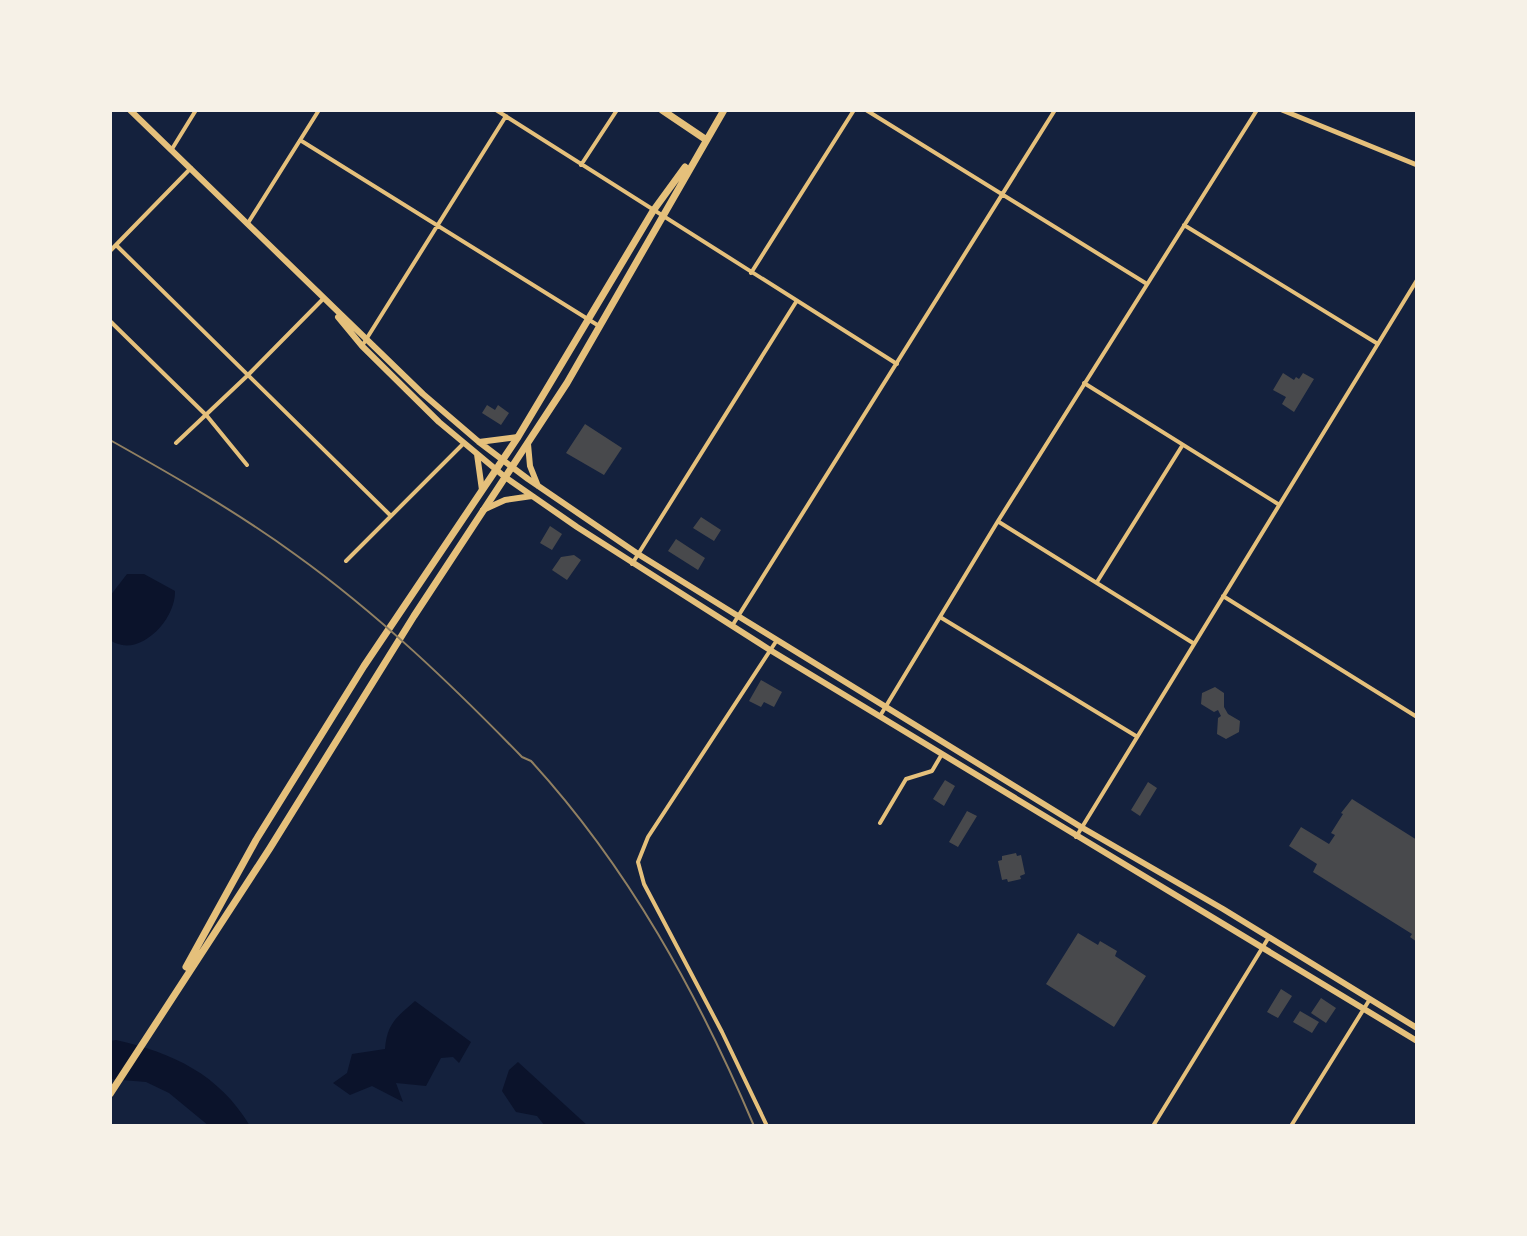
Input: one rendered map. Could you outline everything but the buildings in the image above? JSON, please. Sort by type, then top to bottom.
[{"type":"main road","points":[[130,110],[423,394],[479,442],[538,486],[638,554],[738,616],[1081,827],[1417,1028]]},
{"type":"main road","points":[[662,110],[705,139]]},
{"type":"main road","points":[[160,1014],[256,840],[364,666],[518,437],[653,211],[724,110]]},
{"type":"main road","points":[[110,1094],[601,328],[705,139]]},
{"type":"main road","points":[[323,299],[362,346],[414,400],[463,444],[505,477],[632,564],[1076,837],[1263,946],[1417,1041]]},
{"type":"main road","points":[[479,442],[518,437]]},
{"type":"main road","points":[[528,444],[530,466],[538,486]]},
{"type":"main road","points":[[477,454],[482,491]]},
{"type":"main road","points":[[483,510],[505,500],[532,496]]},
{"type":"street","points":[[172,149],[196,110]]},
{"type":"street","points":[[248,223],[319,110]]},
{"type":"street","points":[[496,110],[897,364]]},
{"type":"street","points":[[581,165],[617,110]]},
{"type":"street","points":[[751,273],[854,110]]},
{"type":"street","points":[[866,110],[1147,284]]},
{"type":"street","points":[[732,626],[1055,110]]},
{"type":"street","points":[[880,716],[998,521],[1257,110]]},
{"type":"street","points":[[1282,110],[1417,165]]},
{"type":"street","points":[[362,346],[506,116]]},
{"type":"street","points":[[300,140],[601,328]]},
{"type":"street","points":[[110,251],[191,168]]},
{"type":"street","points":[[1184,225],[1378,344]]},
{"type":"street","points":[[116,245],[391,516]]},
{"type":"street","points":[[1076,837],[1417,280]]},
{"type":"street","points":[[176,443],[207,416],[323,299]]},
{"type":"street","points":[[632,564],[796,302]]},
{"type":"street","points":[[110,321],[207,416],[247,465]]},
{"type":"street","points":[[1084,383],[1278,504]]},
{"type":"street","points":[[346,561],[463,444]]},
{"type":"street","points":[[1097,582],[1182,446]]},
{"type":"street","points":[[998,521],[1193,643]]},
{"type":"street","points":[[1223,596],[1417,717]]},
{"type":"street","points":[[939,616],[1136,736]]},
{"type":"street","points":[[767,1126],[722,1032],[644,884],[638,862],[648,837],[777,640]]},
{"type":"street","points":[[880,823],[906,779],[932,771],[942,754]]},
{"type":"street","points":[[1153,1126],[1269,937]]},
{"type":"street","points":[[1291,1126],[1370,999]]},
{"type":"water","points":[[127,574],[144,574],[175,591],[169,614],[153,634],[132,645],[121,645],[110,640],[110,596]]},
{"type":"water","points":[[415,1001],[471,1042],[459,1063],[453,1057],[441,1058],[426,1086],[396,1083],[403,1102],[372,1086],[350,1095],[333,1083],[347,1073],[352,1054],[385,1049],[391,1027]]},
{"type":"water","points":[[110,1041],[157,1052],[193,1068],[224,1092],[250,1126],[209,1126],[169,1093],[146,1082],[110,1079]]},
{"type":"water","points":[[518,1062],[588,1126],[545,1126],[537,1116],[516,1112],[502,1091],[509,1070]]},
{"type":"railway","points":[[110,440],[228,509],[326,578],[414,651],[522,757],[531,761],[599,844],[658,934],[709,1028],[754,1126]]}]
